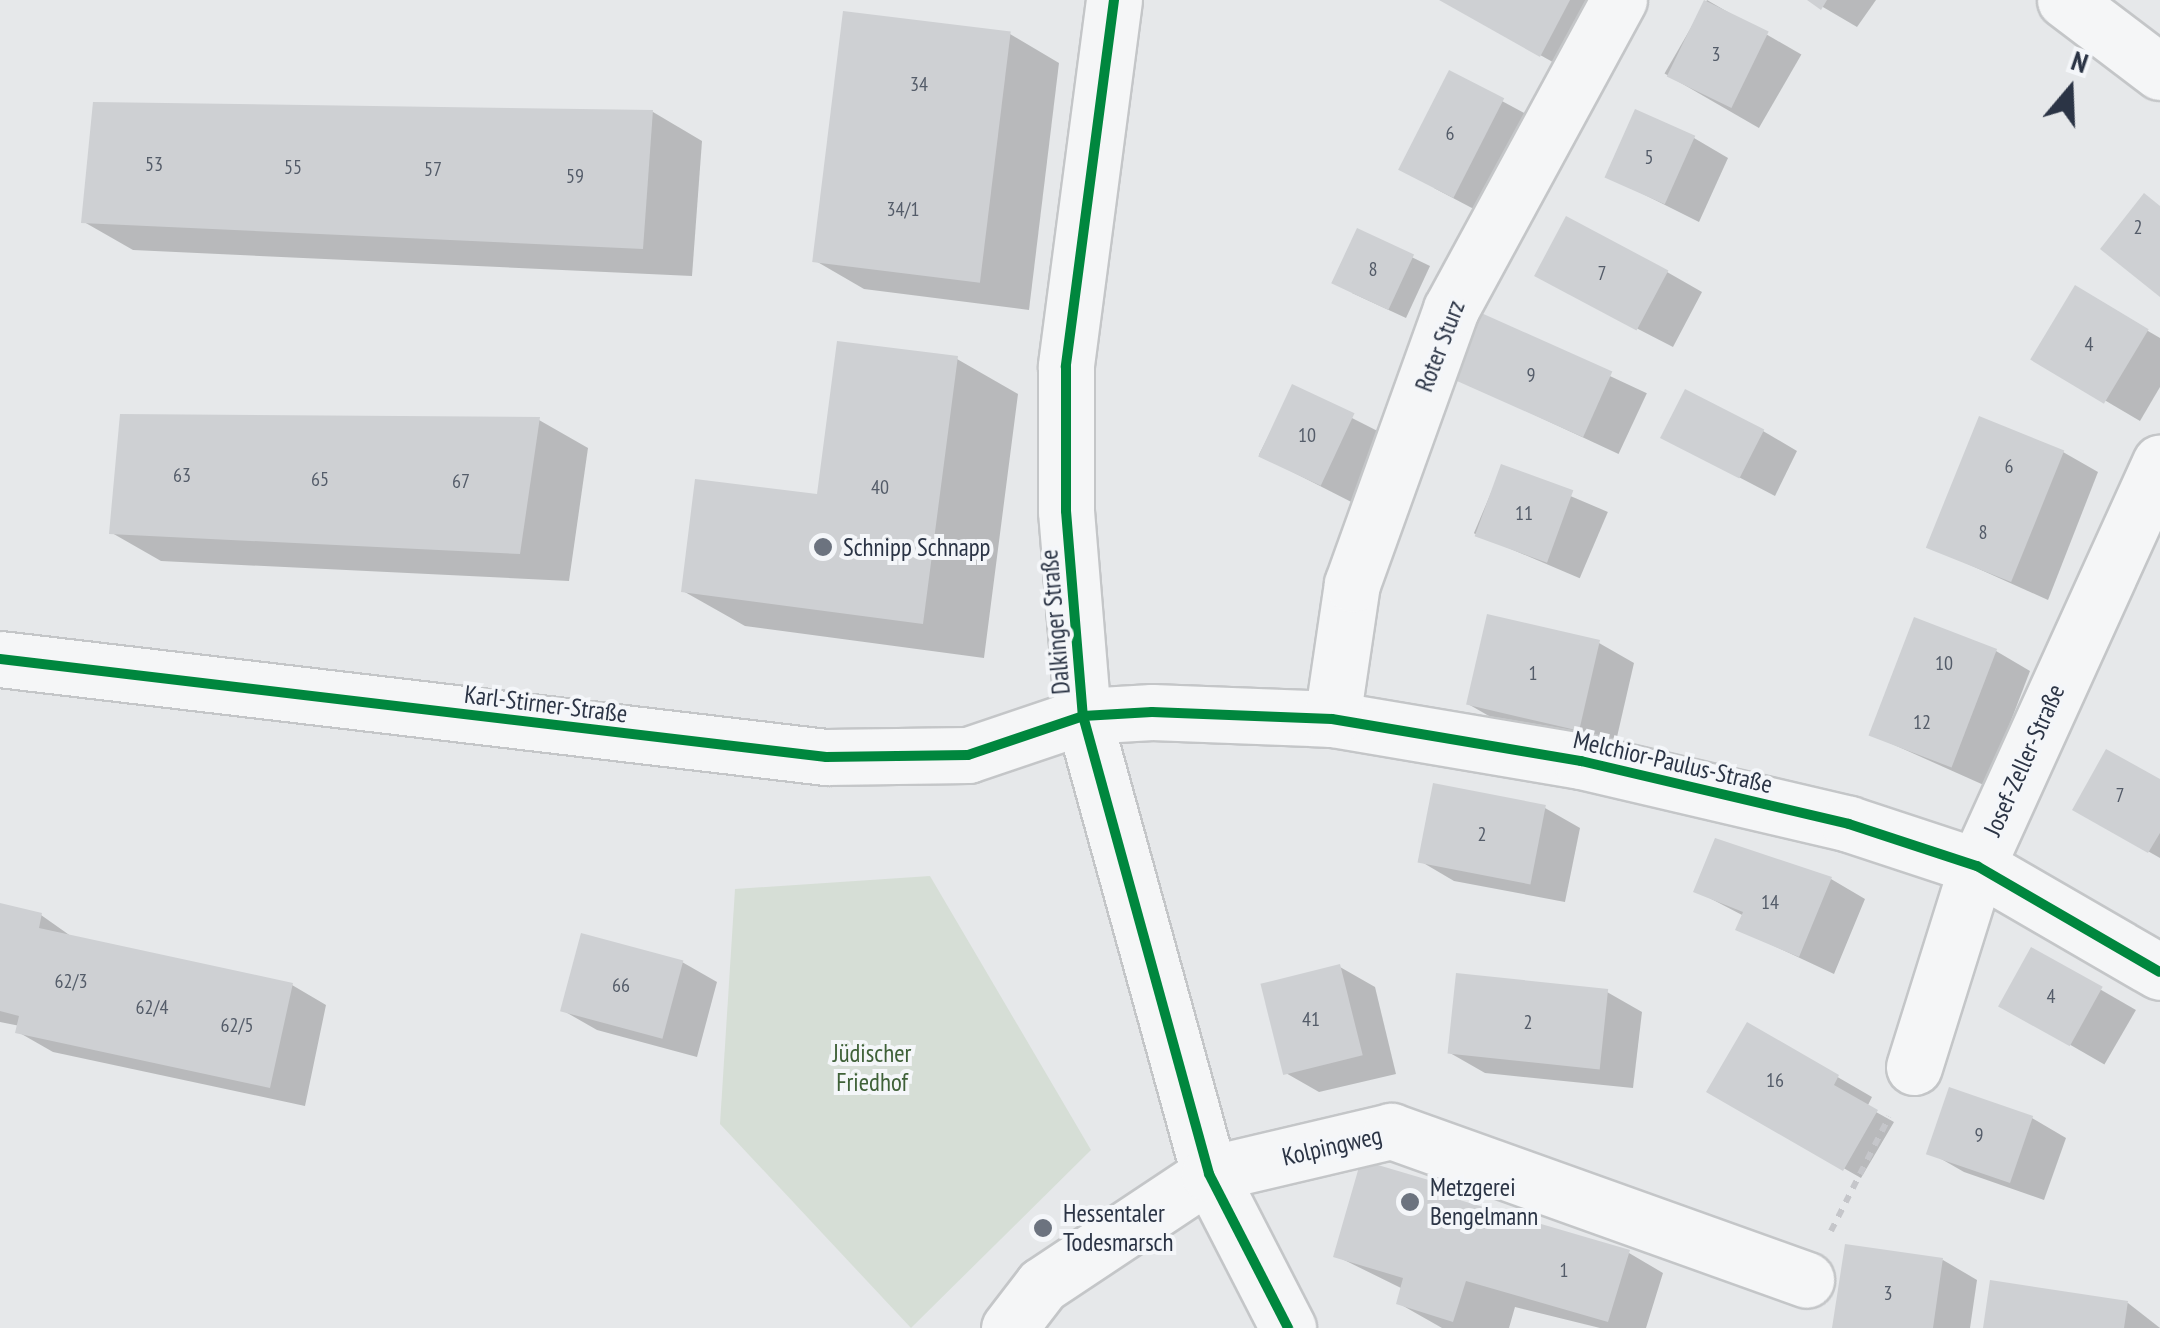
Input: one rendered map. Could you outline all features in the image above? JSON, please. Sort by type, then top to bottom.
[{"type":"street","name":"Dalkinger Straße","points":[[1114,0],[1066,367],[1066,511],[1083,716],[1209,1174],[1288,1328]]},
{"type":"street","name":"Roter Sturz","points":[[1332,719],[1352,584],[1451,309],[1620,0]]},
{"type":"street","points":[[2064,0],[2160,72]]},
{"type":"street","name":"Josef-Zeller-Straße","points":[[1914,1066],[1978,866],[2160,463]]},
{"type":"street","name":"Karl-Stirner-Straße","points":[[0,659],[826,757],[968,756],[1083,716]]},
{"type":"street","name":"Melchior-Paulus-Straße","points":[[1083,716],[1152,712],[1332,719],[1582,760],[1849,824],[1978,866],[2160,972]]},
{"type":"street","name":"Kolpingweg","points":[[1009,1328],[1042,1285],[1209,1174],[1391,1131],[1806,1280]]},
{"type":"path","points":[[1806,1280],[1914,1066]]},
{"type":"green space","name":"Jüdischer Friedhof","points":[[930,876],[1091,1150],[911,1328],[720,1124],[735,889]]},
{"type":"building","points":[[1439,0],[1570,0],[1540,57]]},
{"type":"building","points":[[1704,0],[1769,32],[1731,108],[1667,76]]},
{"type":"building","points":[[1807,0],[1827,0],[1821,10]]},
{"type":"building","points":[[843,11],[1011,32],[980,283],[812,262]]},
{"type":"building","points":[[1449,70],[1504,98],[1453,198],[1398,170]]},
{"type":"building","points":[[93,102],[653,110],[643,249],[81,223]]},
{"type":"building","points":[[1635,109],[1695,136],[1665,204],[1604,178]]},
{"type":"building","points":[[2144,193],[2160,206],[2160,297],[2100,249]]},
{"type":"building","points":[[1566,216],[1668,270],[1636,330],[1534,276]]},
{"type":"building","points":[[1357,228],[1414,255],[1388,310],[1331,283]]},
{"type":"building","points":[[2075,285],[2149,329],[2104,404],[2030,360]]},
{"type":"building","points":[[1479,312],[1612,371],[1583,437],[1450,378]]},
{"type":"building","points":[[837,341],[958,356],[923,624],[681,592],[695,479],[817,494]]},
{"type":"building","points":[[1292,384],[1355,413],[1321,486],[1258,457]]},
{"type":"building","points":[[1685,389],[1764,429],[1739,478],[1660,438]]},
{"type":"building","points":[[120,414],[540,417],[520,554],[109,534]]},
{"type":"building","points":[[1979,416],[2064,450],[2011,582],[1926,548]]},
{"type":"building","points":[[1501,464],[1573,490],[1547,563],[1475,536]]},
{"type":"building","points":[[1487,614],[1600,640],[1579,731],[1466,705]]},
{"type":"building","points":[[1914,617],[1997,649],[1952,767],[1868,736]]},
{"type":"building","points":[[2106,749],[2160,779],[2160,833],[2148,853],[2072,810]]},
{"type":"building","points":[[1433,783],[1546,805],[1530,884],[1418,863]]},
{"type":"building","points":[[1715,838],[1832,877],[1799,957],[1735,930],[1743,912],[1693,892]]},
{"type":"building","points":[[0,903],[42,913],[39,928],[293,983],[270,1088],[15,1033],[19,1016],[0,1011]]},
{"type":"building","points":[[581,933],[683,960],[662,1039],[560,1011]]},
{"type":"building","points":[[2031,947],[2103,987],[2070,1046],[1998,1006]]},
{"type":"building","points":[[1340,964],[1363,1055],[1283,1075],[1260,984]]},
{"type":"building","points":[[1456,973],[1608,989],[1600,1070],[1448,1054]]},
{"type":"building","points":[[1747,1022],[1839,1075],[1834,1085],[1878,1110],[1843,1171],[1706,1092]]},
{"type":"building","points":[[1949,1087],[2033,1116],[2010,1183],[1926,1154]]},
{"type":"building","points":[[1361,1160],[1432,1181],[1429,1191],[1630,1250],[1608,1322],[1466,1281],[1453,1322],[1396,1304],[1403,1278],[1333,1257]]},
{"type":"building","points":[[1845,1244],[1943,1258],[1933,1328],[1832,1328]]},
{"type":"building","points":[[1990,1280],[2128,1301],[2124,1328],[1983,1328]]},
{"type":"cycle path","points":[[1114,0],[1066,367],[1066,511],[1083,716],[1209,1174],[1288,1328]]},
{"type":"cycle path","points":[[0,659],[826,757],[968,755],[1083,716],[1152,712],[1332,719],[1581,761],[1849,824],[1977,866],[2160,972]]},
{"type":"place","name":"Schnipp Schnapp","points":[[823,547]]},
{"type":"place","name":"Metzgerei Bengelmann","points":[[1410,1202]]},
{"type":"place","name":"Hessentaler Todesmarsch","points":[[1043,1228]]}]
